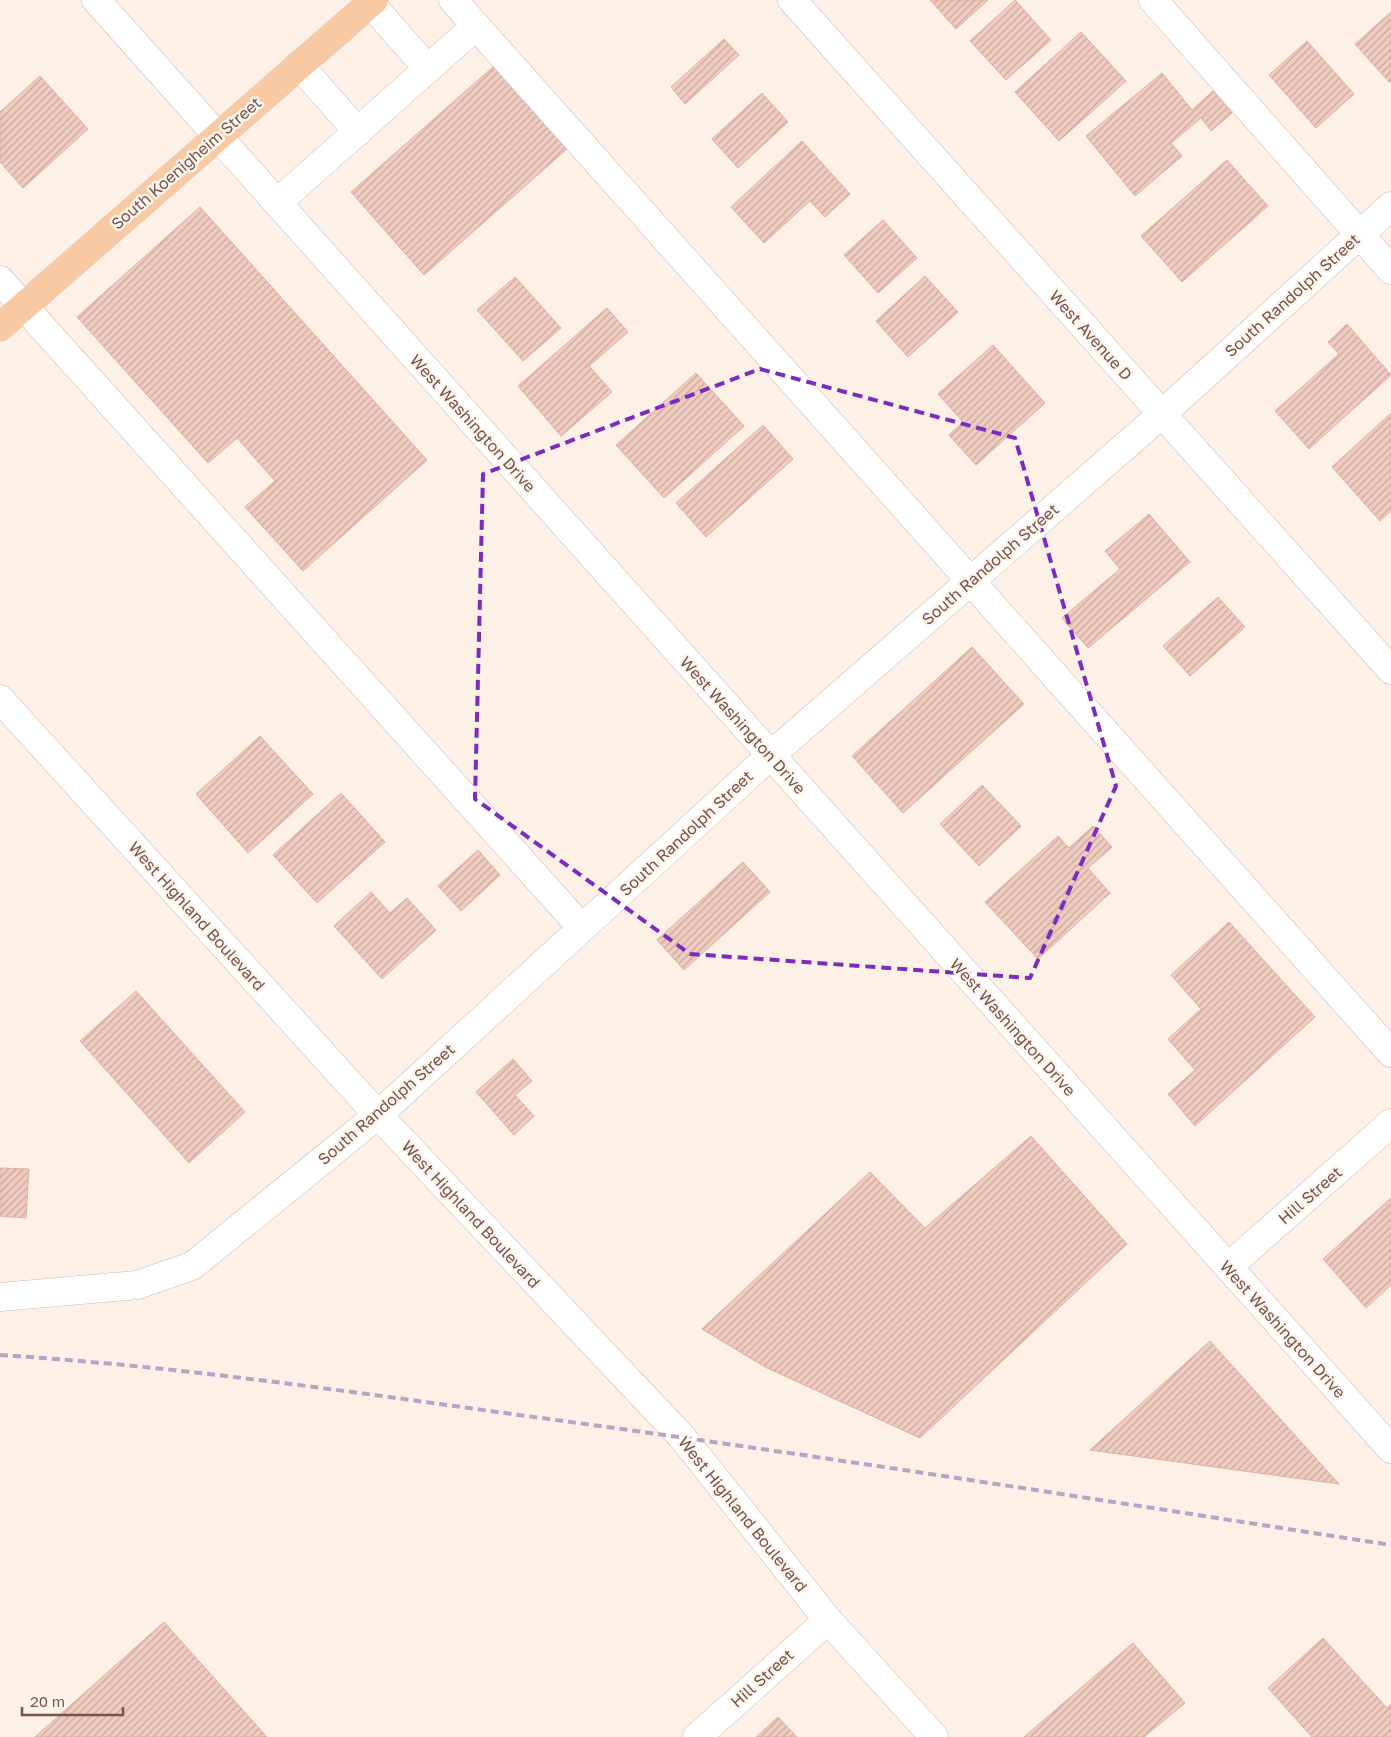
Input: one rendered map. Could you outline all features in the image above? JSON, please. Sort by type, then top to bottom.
[{"type":"main road","name":"South Koenigheim Street","points":[[0,326],[372,2]]},
{"type":"street","name":"West Washington Drive","points":[[96,0],[1391,1449]]},
{"type":"street","points":[[453,0],[1391,1053]]},
{"type":"street","name":"West Avenue D","points":[[792,0],[1391,670]]},
{"type":"street","points":[[1153,0],[1391,270]]},
{"type":"street","points":[[372,2],[428,69]]},
{"type":"street","points":[[278,203],[476,26]]},
{"type":"street","points":[[299,65],[358,132]]},
{"type":"street","name":"South Randolph Street","points":[[0,1296],[137,1285],[192,1266],[378,1116],[771,756],[1162,414],[1391,206]]},
{"type":"street","points":[[0,280],[582,928]]},
{"type":"street","name":"West Highland Boulevard","points":[[0,699],[378,1116],[682,1437],[828,1620],[934,1737]]},
{"type":"street","name":"Hill Street","points":[[1228,1267],[1391,1124]]},
{"type":"street","name":"Hill Street","points":[[697,1737],[828,1620]]},
{"type":"highlighted area","points":[[760,369],[1015,438],[1116,786],[1030,978],[690,954],[475,799],[483,474]]},
{"type":"building","points":[[930,0],[988,0],[956,29]]},
{"type":"building","points":[[1015,0],[1051,40],[1006,80],[970,41]]},
{"type":"building","points":[[1391,12],[1391,81],[1389,82],[1355,44]]},
{"type":"building","points":[[1081,32],[1126,81],[1059,141],[1015,92]]},
{"type":"building","points":[[724,39],[739,55],[685,104],[671,87]]},
{"type":"building","points":[[1307,41],[1354,94],[1316,128],[1269,75]]},
{"type":"building","points":[[494,66],[567,149],[424,275],[351,192]]},
{"type":"building","points":[[1162,73],[1192,110],[1213,91],[1232,113],[1211,131],[1201,118],[1171,143],[1182,156],[1135,196],[1086,136]]},
{"type":"building","points":[[40,76],[88,129],[23,188],[0,162],[0,112]]},
{"type":"building","points":[[762,93],[788,122],[738,168],[712,139]]},
{"type":"building","points":[[802,141],[850,194],[825,217],[810,201],[764,243],[731,207]]},
{"type":"building","points":[[1227,160],[1268,206],[1182,282],[1141,236]]},
{"type":"building","points":[[200,207],[427,460],[303,571],[245,507],[275,481],[237,438],[208,463],[77,317]]},
{"type":"building","points":[[883,220],[917,258],[878,293],[844,255]]},
{"type":"building","points":[[925,276],[958,312],[908,357],[876,321]]},
{"type":"building","points":[[515,277],[561,328],[523,361],[477,310]]},
{"type":"building","points":[[607,308],[628,332],[589,366],[612,392],[561,436],[518,386]]},
{"type":"building","points":[[1347,324],[1391,375],[1309,449],[1275,411],[1339,354],[1328,342]]},
{"type":"building","points":[[993,345],[1045,403],[976,465],[949,435],[963,422],[938,394]]},
{"type":"building","points":[[696,373],[744,426],[664,498],[616,445]]},
{"type":"building","points":[[1391,413],[1391,511],[1380,521],[1332,467]]},
{"type":"building","points":[[763,425],[793,459],[706,537],[676,503]]},
{"type":"building","points":[[1149,514],[1190,562],[1088,648],[1062,618],[1120,569],[1105,551]]},
{"type":"building","points":[[1218,597],[1245,627],[1190,676],[1163,646]]},
{"type":"building","points":[[972,647],[1024,704],[903,813],[852,756]]},
{"type":"building","points":[[260,736],[313,794],[248,853],[196,794]]},
{"type":"building","points":[[982,785],[1021,826],[979,866],[940,824]]},
{"type":"building","points":[[341,793],[385,842],[317,903],[273,855]]},
{"type":"building","points":[[1093,826],[1112,847],[1088,868],[1110,893],[1038,959],[985,902],[1058,836],[1069,848]]},
{"type":"building","points":[[478,850],[500,875],[461,911],[438,886]]},
{"type":"building","points":[[743,862],[770,892],[684,970],[657,940]]},
{"type":"building","points":[[371,892],[390,913],[407,898],[436,930],[382,979],[334,926]]},
{"type":"building","points":[[1229,922],[1315,1017],[1195,1126],[1168,1094],[1195,1070],[1168,1039],[1201,1009],[1171,975]]},
{"type":"building","points":[[136,991],[245,1112],[189,1163],[80,1041]]},
{"type":"building","points":[[513,1059],[532,1081],[515,1095],[534,1116],[514,1135],[476,1092]]},
{"type":"building","points":[[1031,1136],[1127,1244],[920,1438],[765,1367],[702,1329],[870,1172],[925,1228]]},
{"type":"building","points":[[0,1168],[29,1169],[26,1218],[0,1216]]},
{"type":"building","points":[[1391,1198],[1391,1285],[1366,1308],[1323,1259]]},
{"type":"building","points":[[1210,1341],[1339,1484],[1090,1450]]},
{"type":"building","points":[[164,1622],[267,1737],[35,1737]]},
{"type":"building","points":[[1323,1638],[1387,1708],[1391,1704],[1391,1737],[1312,1737],[1268,1688]]},
{"type":"building","points":[[1133,1643],[1185,1703],[1144,1737],[1024,1737]]},
{"type":"building","points":[[778,1717],[797,1737],[756,1737]]},
{"type":"railway","points":[[0,1355],[195,1372],[389,1397],[846,1461],[1391,1545]]}]
